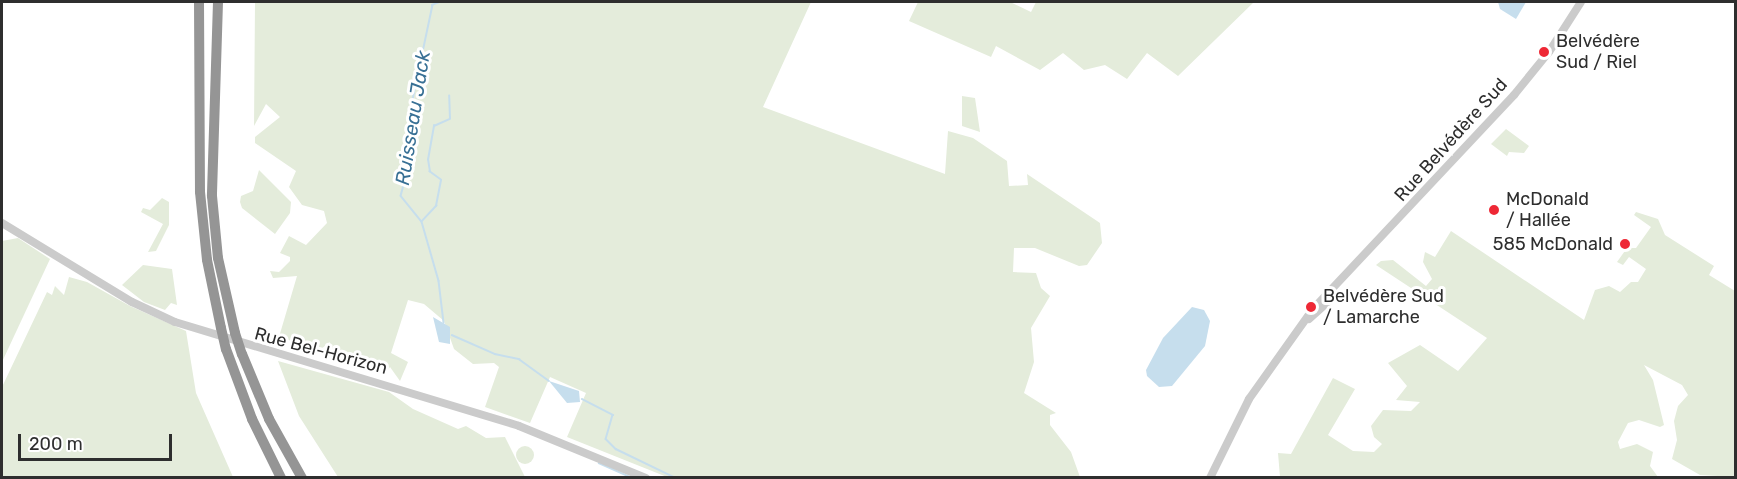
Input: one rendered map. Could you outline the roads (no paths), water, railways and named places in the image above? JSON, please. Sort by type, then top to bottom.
[{"type":"highway","points":[[199,2],[200,192],[207,260],[226,349],[252,419],[281,477]]},
{"type":"highway","points":[[218,2],[212,196],[218,258],[242,354],[269,419],[302,477]]},
{"type":"street","name":"Rue Belvédère Sud","points":[[1210,477],[1249,399],[1308,320],[1313,309],[1333,292],[1521,86],[1549,52],[1581,2]]},
{"type":"street","name":"Rue Bel-Horizon","points":[[2,224],[132,302],[175,322],[519,426],[646,477]]},
{"type":"water","points":[[1498,2],[1526,2],[1516,19],[1500,9]]},
{"type":"water","points":[[1192,307],[1204,310],[1210,321],[1205,346],[1172,386],[1159,387],[1147,376],[1146,370],[1163,338]]},
{"type":"water","points":[[433,317],[450,327],[450,344],[439,342]]},
{"type":"water","points":[[549,381],[579,391],[580,402],[567,403]]},
{"type":"waterway","name":"Ruisseau Jack","points":[[441,2],[433,5],[411,109],[411,159],[401,196],[422,222],[439,281],[444,323]]},
{"type":"waterway","points":[[422,221],[436,206],[441,180],[430,172],[428,160],[434,126],[450,119],[449,96]]},
{"type":"waterway","name":"Ruisseau Jack","points":[[452,335],[495,354],[519,359],[549,381]]},
{"type":"waterway","name":"Ruisseau Jack","points":[[582,399],[613,415],[606,439],[616,449],[676,478]]},
{"type":"waterway","points":[[599,463],[632,478]]},
{"type":"place","name":"Belvédère Sud / Riel","points":[[1544,52]]},
{"type":"place","name":"McDonald / Hallée","points":[[1494,210]]},
{"type":"place","name":"585 McDonald","points":[[1625,244]]},
{"type":"place","name":"Belvédère Sud / Lamarche","points":[[1311,307]]}]
